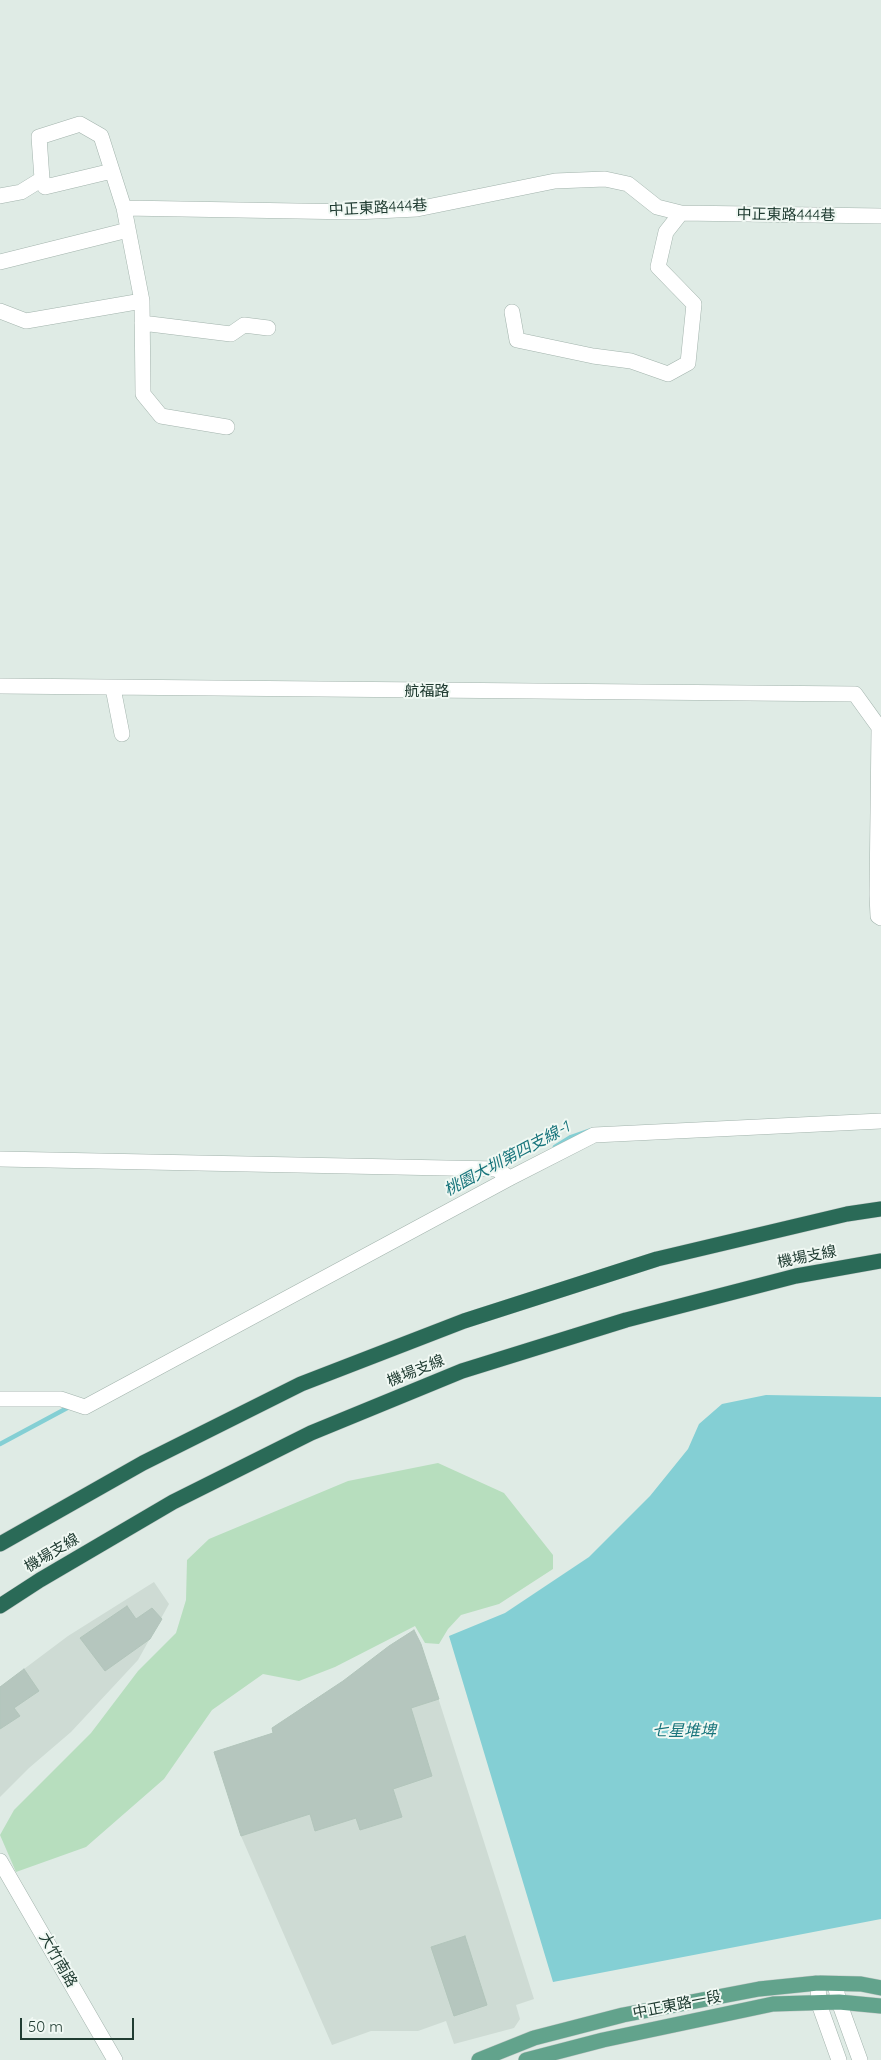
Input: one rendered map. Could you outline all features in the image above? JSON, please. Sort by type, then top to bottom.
[{"type":"highway","name":"機場支線","points":[[0,1544],[143,1463],[301,1384],[455,1325],[657,1259],[847,1214],[881,1209]]},
{"type":"highway","name":"機場支線","points":[[0,1606],[40,1580],[173,1502],[312,1432],[462,1371],[626,1320],[796,1276],[881,1261]]},
{"type":"main road","name":"中正東路一段","points":[[479,2060],[534,2038],[623,2015],[759,1988],[818,1983],[860,1984],[881,1988]]},
{"type":"main road","name":"中正東路一段","points":[[526,2060],[603,2040],[773,2004],[839,2002],[881,2006]]},
{"type":"street","points":[[112,171],[45,187],[42,179],[39,137],[80,124],[101,136],[124,208],[142,301],[143,394],[161,416],[227,427]]},
{"type":"street","points":[[0,196],[21,192],[42,179]]},
{"type":"street","name":"中正東路444巷","points":[[124,208],[355,212],[416,209],[555,181],[605,179],[628,184],[657,207],[681,213],[881,216]]},
{"type":"street","points":[[512,312],[517,340],[593,356],[631,361],[668,374],[688,363],[694,304],[658,267],[666,232],[681,213]]},
{"type":"street","points":[[0,262],[128,230]]},
{"type":"street","points":[[0,311],[26,321],[142,301]]},
{"type":"street","points":[[142,323],[231,334],[244,325],[268,328]]},
{"type":"street","name":"航福路","points":[[0,686],[855,694],[880,730]]},
{"type":"street","points":[[113,688],[122,734]]},
{"type":"street","points":[[880,730],[880,917]]},
{"type":"street","points":[[0,1399],[61,1399],[85,1407],[510,1178],[594,1135],[881,1122]]},
{"type":"street","points":[[0,1159],[496,1169],[510,1178]]},
{"type":"street","name":"大竹南路","points":[[2,1868],[116,2060]]},
{"type":"street","points":[[818,1983],[819,2004],[839,2060]]},
{"type":"street","points":[[835,1984],[839,2002],[860,2060]]},
{"type":"shaded area","points":[[154,1582],[169,1604],[138,1660],[71,1732],[29,1768],[0,1797],[0,1687],[68,1636]]},
{"type":"shaded area","points":[[414,1630],[421,1644],[534,1999],[516,2005],[520,2019],[514,2028],[454,2044],[446,2021],[418,2031],[371,2031],[332,2045],[241,1836],[214,1752],[273,1733],[272,1728],[343,1681],[389,1646]]},
{"type":"green space","points":[[438,1463],[504,1493],[553,1555],[553,1569],[499,1604],[461,1615],[448,1629],[439,1644],[425,1643],[415,1626],[335,1667],[299,1681],[263,1674],[212,1710],[164,1779],[86,1847],[16,1872],[0,1835],[14,1810],[91,1733],[138,1671],[176,1633],[186,1600],[187,1560],[209,1539],[348,1481]]},
{"type":"water","name":"七星堆埤","points":[[766,1395],[881,1397],[881,1919],[553,1982],[449,1636],[505,1613],[589,1557],[650,1496],[688,1449],[699,1424],[722,1404]]},
{"type":"building","points":[[127,1606],[136,1619],[152,1608],[162,1619],[150,1639],[105,1671],[80,1638]]},
{"type":"building","points":[[414,1630],[421,1644],[439,1699],[411,1708],[432,1776],[393,1789],[402,1817],[360,1830],[356,1818],[315,1831],[310,1814],[241,1836],[214,1752],[273,1733],[272,1728],[343,1681],[389,1646]]},
{"type":"building","points":[[24,1669],[39,1691],[14,1708],[20,1716],[0,1729],[0,1687]]},
{"type":"building","points":[[465,1936],[487,2005],[454,2016],[431,1947]]},
{"type":"waterway","name":"桃園大圳第四支線-1","points":[[555,1147],[571,1137],[591,1130]]},
{"type":"waterway","name":"桃園大圳第四支線-1","points":[[0,1444],[69,1407]]}]
